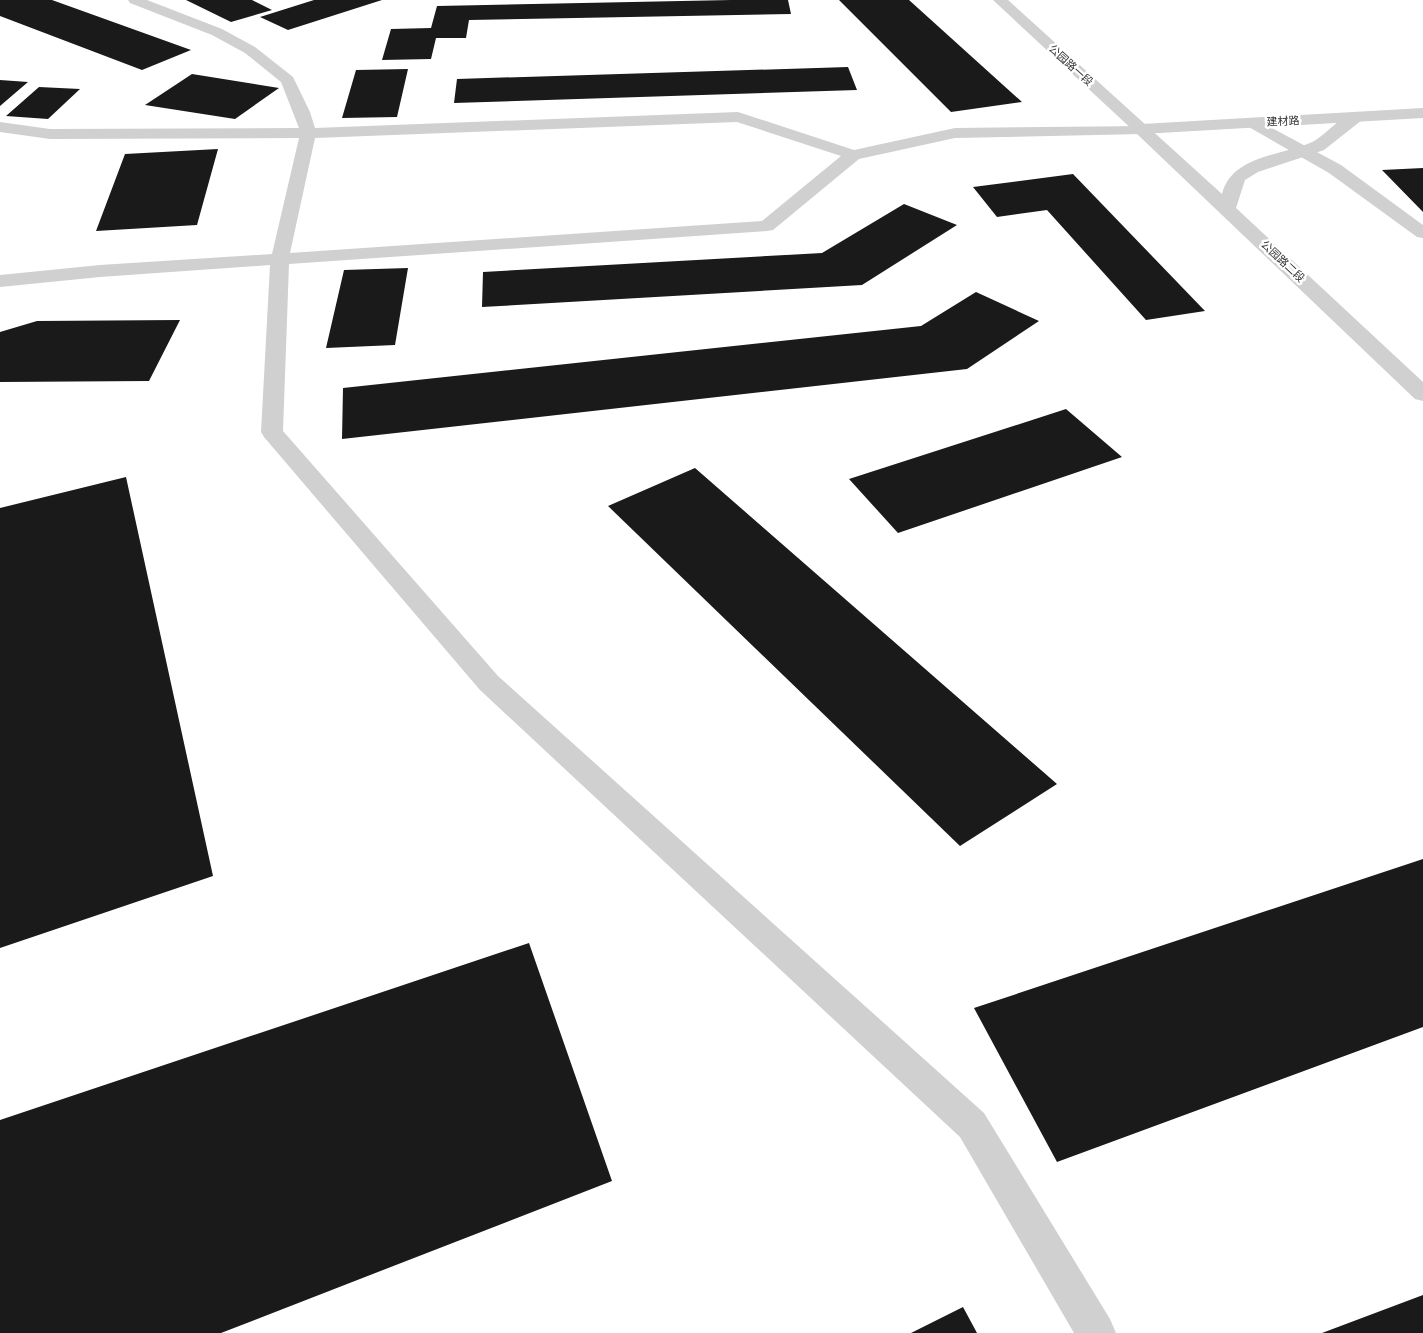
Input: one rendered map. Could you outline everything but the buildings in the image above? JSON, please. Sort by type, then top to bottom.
[{"type":"street","name":"公园路一段","points":[[1000,0],[1142,129]]},
{"type":"street","name":"建材路","points":[[1142,129],[1423,113]]},
{"type":"street","points":[[1227,209],[1233,185],[1238,177],[1252,168],[1318,146],[1356,117]]},
{"type":"street","name":"公园路二段","points":[[1142,129],[1423,394]]},
{"type":"lane","points":[[135,0],[217,32],[250,50],[288,80],[302,112],[308,133],[280,258],[272,432],[488,684],[972,1125],[1096,1333]]},
{"type":"lane","points":[[0,127],[50,134],[308,133],[738,117],[853,154]]},
{"type":"lane","points":[[1253,123],[1335,169],[1423,233]]},
{"type":"lane","points":[[0,281],[100,271],[280,258],[767,226],[853,154],[955,133],[1142,129]]}]
